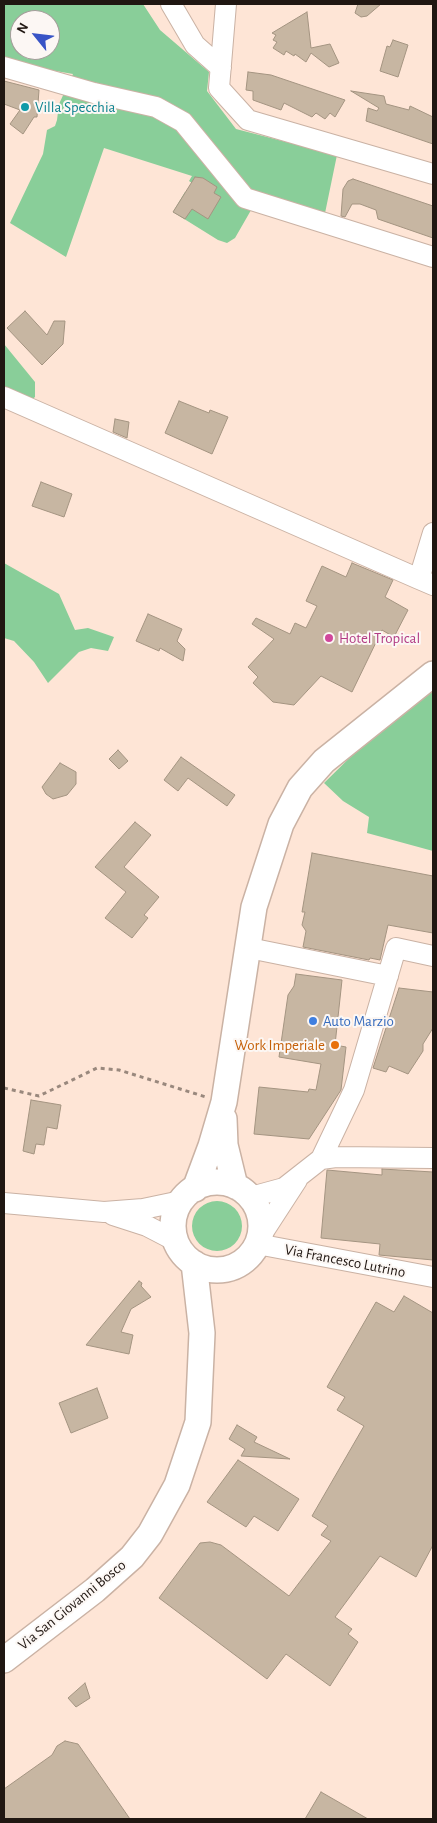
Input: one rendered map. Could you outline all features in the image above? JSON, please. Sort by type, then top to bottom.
[{"type":"main road","points":[[224,1102],[225,1145],[243,1191],[260,1216],[258,1241],[245,1259],[228,1268],[205,1268],[187,1257],[176,1241],[174,1228],[175,1214],[188,1195],[211,1146],[224,1102],[254,907],[281,824],[300,788],[324,761],[433,674]]},
{"type":"main road","points":[[188,1195],[208,1183],[222,1182],[243,1191]]},
{"type":"main road","name":"Via San Giovanni Bosco","points":[[4,1660],[96,1590],[132,1556],[150,1534],[177,1485],[198,1422],[202,1333],[194,1263]]},
{"type":"main road","points":[[202,1333],[214,1294],[228,1268]]},
{"type":"street","points":[[171,4],[196,44],[221,68]]},
{"type":"street","points":[[226,4],[219,88],[248,120],[433,174]]},
{"type":"street","points":[[4,67],[94,93],[156,107],[183,122],[245,198],[433,257]]},
{"type":"street","points":[[4,397],[31,407],[426,582],[433,532]]},
{"type":"street","points":[[249,948],[388,976]]},
{"type":"street","points":[[321,1159],[354,1090],[396,948],[433,956]]},
{"type":"street","points":[[243,1191],[284,1188],[321,1159],[336,1157],[433,1158]]},
{"type":"street","points":[[258,1241],[302,1172]]},
{"type":"street","points":[[4,1203],[104,1212],[143,1209],[188,1195]]},
{"type":"street","points":[[104,1212],[147,1226],[176,1241]]},
{"type":"street","name":"Via Francesco Lutrino","points":[[258,1241],[433,1277]]},
{"type":"path","points":[[4,1088],[39,1096],[97,1068],[119,1070],[224,1102]]},
{"type":"green space","points":[[4,4],[143,4],[160,30],[209,72],[207,91],[236,129],[337,155],[324,218],[258,198],[235,238],[227,243],[218,240],[173,212],[185,192],[193,197],[198,187],[189,181],[192,176],[104,148],[66,257],[10,223],[43,154],[47,130],[55,126],[59,104],[73,74],[4,62]]},
{"type":"green space","points":[[4,344],[35,382],[35,397],[18,411],[4,406]]},
{"type":"green space","points":[[4,563],[59,594],[75,630],[88,628],[114,637],[108,651],[91,648],[79,652],[48,683],[34,662],[14,641],[4,638]]},
{"type":"green space","points":[[433,687],[433,851],[367,833],[369,817],[343,801],[324,783],[381,727]]},
{"type":"green space","points":[[217,1201],[227,1203],[235,1208],[240,1216],[242,1226],[240,1236],[235,1244],[227,1249],[217,1251],[207,1249],[199,1244],[194,1236],[192,1226],[194,1216],[199,1208],[207,1203]]},
{"type":"building","points":[[358,4],[381,4],[367,16],[361,17],[355,13]]},
{"type":"building","points":[[307,12],[311,48],[330,44],[339,63],[329,67],[311,53],[306,62],[295,54],[294,56],[286,51],[284,55],[273,48],[277,42],[273,40],[276,35],[272,33]]},
{"type":"building","points":[[393,40],[408,45],[398,77],[380,71],[387,46],[390,47]]},
{"type":"building","points":[[248,72],[271,75],[345,100],[335,117],[330,113],[325,119],[316,113],[312,117],[284,103],[281,110],[253,100],[253,91],[246,90]]},
{"type":"building","name":"Villa Specchia","points":[[4,81],[39,90],[37,117],[34,117],[23,134],[10,124],[20,110],[4,104]]},
{"type":"building","points":[[351,91],[384,96],[386,104],[409,110],[410,106],[433,117],[433,144],[366,121],[368,108],[377,111],[379,108]]},
{"type":"building","points":[[195,177],[203,178],[217,187],[214,193],[221,197],[208,219],[192,209],[185,219],[173,212]]},
{"type":"building","points":[[353,179],[433,206],[433,238],[378,219],[376,210],[360,204],[352,204],[345,217],[341,216],[343,189],[348,181]]},
{"type":"building","points":[[25,311],[47,335],[54,321],[65,321],[63,344],[42,365],[7,328]]},
{"type":"building","points":[[179,401],[209,413],[210,410],[228,417],[212,454],[165,433]]},
{"type":"building","points":[[115,419],[129,422],[127,438],[113,432]]},
{"type":"building","points":[[41,482],[72,494],[64,517],[32,506]]},
{"type":"building","points":[[352,563],[393,580],[385,597],[408,610],[394,637],[382,630],[352,692],[321,676],[294,705],[273,702],[253,683],[258,677],[248,667],[274,639],[252,624],[256,618],[290,634],[295,623],[306,628],[317,606],[306,601],[322,566],[346,577]]},
{"type":"building","points":[[148,614],[182,629],[177,641],[185,649],[183,661],[160,648],[159,651],[136,641]]},
{"type":"building","points":[[118,750],[128,761],[119,769],[109,759]]},
{"type":"building","points":[[181,757],[235,795],[227,806],[188,778],[178,791],[164,780]]},
{"type":"building","points":[[60,763],[76,772],[76,784],[67,795],[53,799],[46,794],[42,787]]},
{"type":"building","points":[[135,822],[151,835],[124,867],[159,897],[144,915],[148,918],[132,938],[105,918],[126,892],[95,867]]},
{"type":"building","points":[[312,853],[433,876],[433,933],[388,925],[380,960],[370,958],[369,960],[303,947],[306,931],[302,925],[305,912],[302,912]]},
{"type":"building","points":[[296,974],[342,980],[335,1045],[346,1047],[341,1090],[309,1139],[254,1134],[259,1087],[308,1092],[309,1089],[316,1090],[321,1064],[279,1057],[288,995],[294,986]]},
{"type":"building","points":[[399,988],[433,992],[433,1028],[423,1044],[423,1051],[408,1074],[389,1066],[386,1072],[373,1068]]},
{"type":"building","points":[[31,1100],[61,1105],[57,1129],[47,1127],[44,1145],[36,1144],[34,1154],[23,1151]]},
{"type":"building","points":[[382,1169],[433,1172],[433,1260],[379,1255],[380,1244],[321,1238],[327,1170],[382,1175]]},
{"type":"building","points":[[139,1281],[151,1297],[131,1309],[121,1332],[133,1335],[129,1354],[86,1345]]},
{"type":"building","points":[[404,1296],[433,1313],[433,1545],[416,1577],[380,1556],[335,1617],[352,1629],[348,1634],[358,1642],[330,1686],[286,1654],[267,1679],[159,1598],[200,1543],[210,1542],[221,1545],[289,1596],[331,1541],[321,1535],[328,1526],[312,1516],[364,1426],[337,1410],[345,1397],[327,1387],[376,1302],[394,1312]]},
{"type":"building","points":[[97,1388],[108,1418],[71,1433],[59,1403]]},
{"type":"building","points":[[237,1425],[257,1437],[254,1442],[290,1459],[241,1456],[245,1449],[229,1439]]},
{"type":"building","points":[[238,1460],[299,1499],[278,1531],[254,1516],[246,1527],[207,1502]]},
{"type":"building","points":[[85,1683],[90,1698],[76,1707],[68,1698]]},
{"type":"building","points":[[65,1741],[78,1744],[130,1819],[4,1819],[4,1789],[52,1755],[57,1746]]},
{"type":"building","points":[[321,1792],[368,1819],[305,1819]]},
{"type":"place","name":"Villa Specchia","points":[[25,107]]},
{"type":"place","name":"Hotel Tropical","points":[[329,638]]},
{"type":"place","name":"Auto Marzio","points":[[313,1021]]},
{"type":"place","name":"Work Imperiale","points":[[335,1045]]}]
